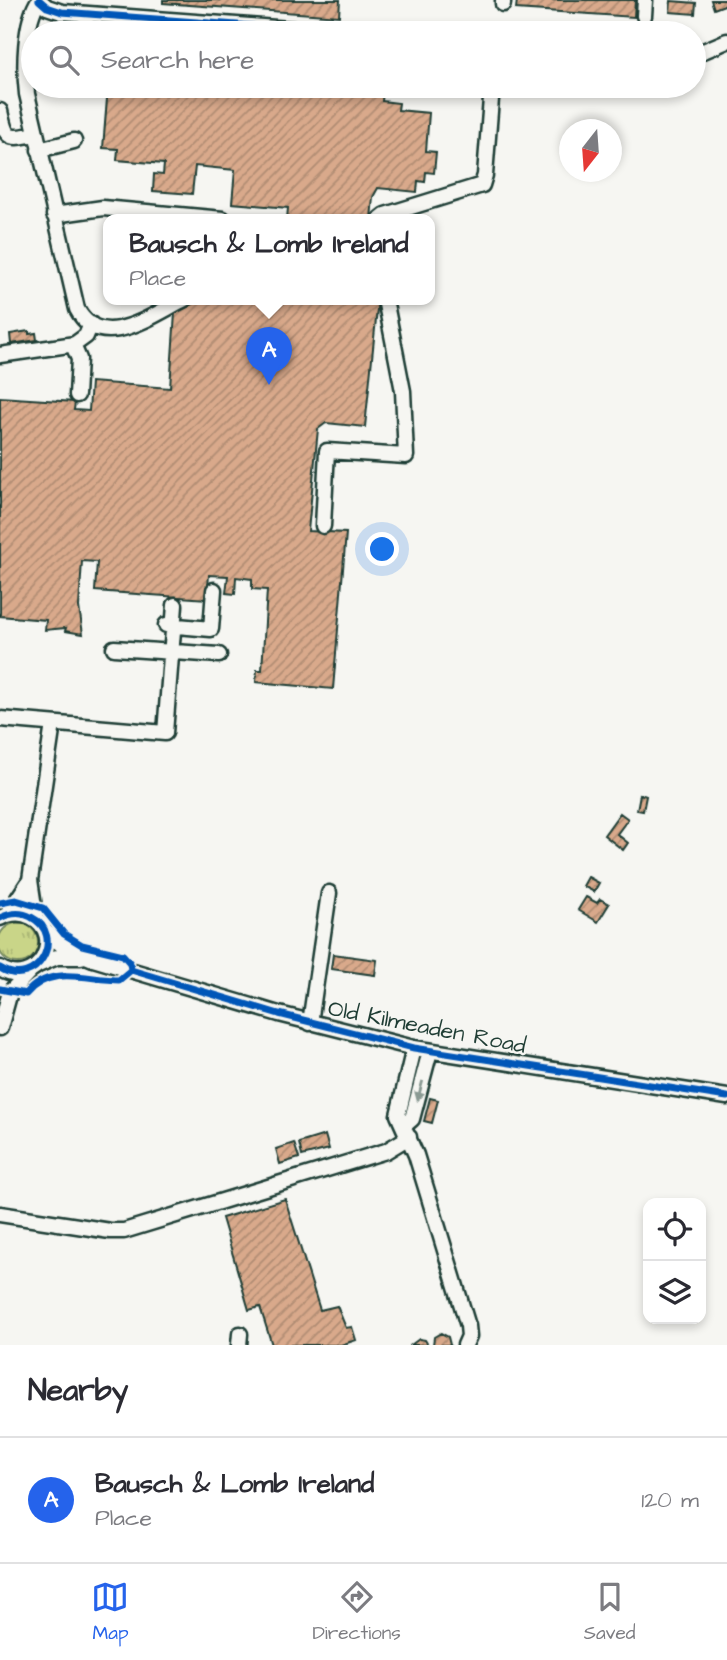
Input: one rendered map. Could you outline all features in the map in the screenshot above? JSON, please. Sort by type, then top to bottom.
[{"type":"street","points":[[30,21],[39,0],[57,11],[181,21]]},
{"type":"street","points":[[645,0],[645,16]]},
{"type":"street","points":[[86,14],[86,21]]},
{"type":"street","points":[[706,50],[727,41]]},
{"type":"street","points":[[27,98],[77,309],[91,324],[108,329],[126,329],[173,305]]},
{"type":"street","points":[[388,214],[482,185],[491,98]]},
{"type":"street","points":[[0,111],[4,132],[8,136],[15,139],[35,134]]},
{"type":"street","points":[[39,150],[74,141]]},
{"type":"street","points":[[54,215],[103,208],[168,214]]},
{"type":"street","points":[[323,526],[327,451],[406,456],[402,391],[386,305]]},
{"type":"street","points":[[0,355],[73,345],[86,336],[91,324]]},
{"type":"street","points":[[73,345],[79,359],[77,395]]},
{"type":"street","points":[[169,626],[211,629],[214,590]]},
{"type":"street","points":[[0,719],[165,733],[171,652],[169,626],[175,605]]},
{"type":"street","points":[[114,648],[219,655]]},
{"type":"street","points":[[1,1021],[14,985],[36,967],[47,949],[30,880],[53,724]]},
{"type":"street","points":[[4,916],[30,880]]},
{"type":"street","points":[[310,1023],[329,893]]},
{"type":"street","points":[[4,916],[23,914],[41,925]]},
{"type":"street","name":"Old Kilmeaden Road","points":[[41,925],[64,947],[93,959],[310,1023],[430,1051],[727,1097]]},
{"type":"street","name":"Old Kilmeaden Road","points":[[0,968],[19,974],[57,957],[93,959]]},
{"type":"street","points":[[0,974],[5,992],[1,1021]]},
{"type":"street","points":[[414,1048],[398,1115],[416,1155],[468,1326],[469,1336],[465,1345]]},
{"type":"street","points":[[0,1214],[110,1231],[131,1230],[386,1150],[406,1131],[412,1119],[430,1051]]},
{"type":"green space","points":[[10,924],[26,924],[37,935],[37,951],[26,962],[10,962],[-1,951],[-1,935]]},
{"type":"building","points":[[163,0],[340,0],[339,16],[163,3]]},
{"type":"building","points":[[517,0],[635,0],[634,17],[516,9]]},
{"type":"building","points":[[711,0],[727,0],[727,4],[714,9]]},
{"type":"building","points":[[671,1],[696,3],[695,14],[670,12]]},
{"type":"building","points":[[107,98],[382,98],[382,101],[399,103],[398,110],[429,113],[426,151],[436,152],[434,173],[426,172],[425,182],[418,181],[417,192],[378,188],[373,197],[371,214],[287,214],[288,208],[232,203],[235,170],[195,166],[192,194],[153,191],[154,174],[163,175],[164,164],[117,160],[118,149],[103,148]]},
{"type":"building","points":[[191,305],[377,305],[365,427],[326,423],[318,429],[308,531],[346,533],[333,689],[256,682],[257,670],[262,670],[267,590],[252,589],[252,579],[236,577],[235,594],[226,593],[228,576],[209,575],[207,599],[95,591],[97,562],[82,561],[79,607],[83,634],[65,631],[66,628],[45,630],[46,620],[0,616],[0,397],[75,402],[74,410],[89,411],[91,382],[170,388],[175,313]]},
{"type":"building","points":[[29,331],[29,334],[36,333],[37,340],[11,344],[10,334]]},
{"type":"building","points":[[640,794],[646,796],[643,811],[637,810]]},
{"type":"building","points":[[620,813],[628,819],[617,834],[628,843],[623,850],[604,835]]},
{"type":"building","points":[[588,877],[599,883],[594,892],[583,886]]},
{"type":"building","points":[[586,897],[597,903],[600,899],[609,904],[598,922],[578,910]]},
{"type":"building","points":[[333,954],[377,960],[375,975],[331,969]]},
{"type":"building","points":[[430,1098],[438,1100],[432,1123],[424,1121]]},
{"type":"building","points":[[325,1135],[329,1149],[302,1156],[299,1143]]},
{"type":"building","points":[[294,1143],[299,1158],[280,1164],[276,1149]]},
{"type":"building","points":[[285,1199],[320,1310],[337,1306],[346,1328],[352,1327],[356,1340],[341,1345],[272,1345],[260,1307],[249,1310],[222,1218]]},
{"type":"building","points":[[441,1333],[448,1337],[450,1345],[433,1345],[434,1337]]},
{"type":"building","points":[[419,1339],[425,1340],[428,1345],[411,1345]]},
{"type":"cycle path","points":[[39,0],[47,7],[62,12],[183,21]]},
{"type":"cycle path","points":[[0,903],[16,900],[43,908],[64,934],[82,945],[123,955],[130,963],[131,970]]},
{"type":"cycle path","points":[[0,918],[15,913],[31,917],[42,925],[47,936],[47,947],[36,967],[26,972],[13,973],[0,968]]},
{"type":"cycle path","points":[[131,970],[279,1014],[414,1048],[727,1097]]},
{"type":"cycle path","points":[[0,989],[26,994],[46,979],[58,976],[119,980],[131,970]]},
{"type":"place","name":"Bausch & Lomb Ireland","points":[[269,385]]}]
